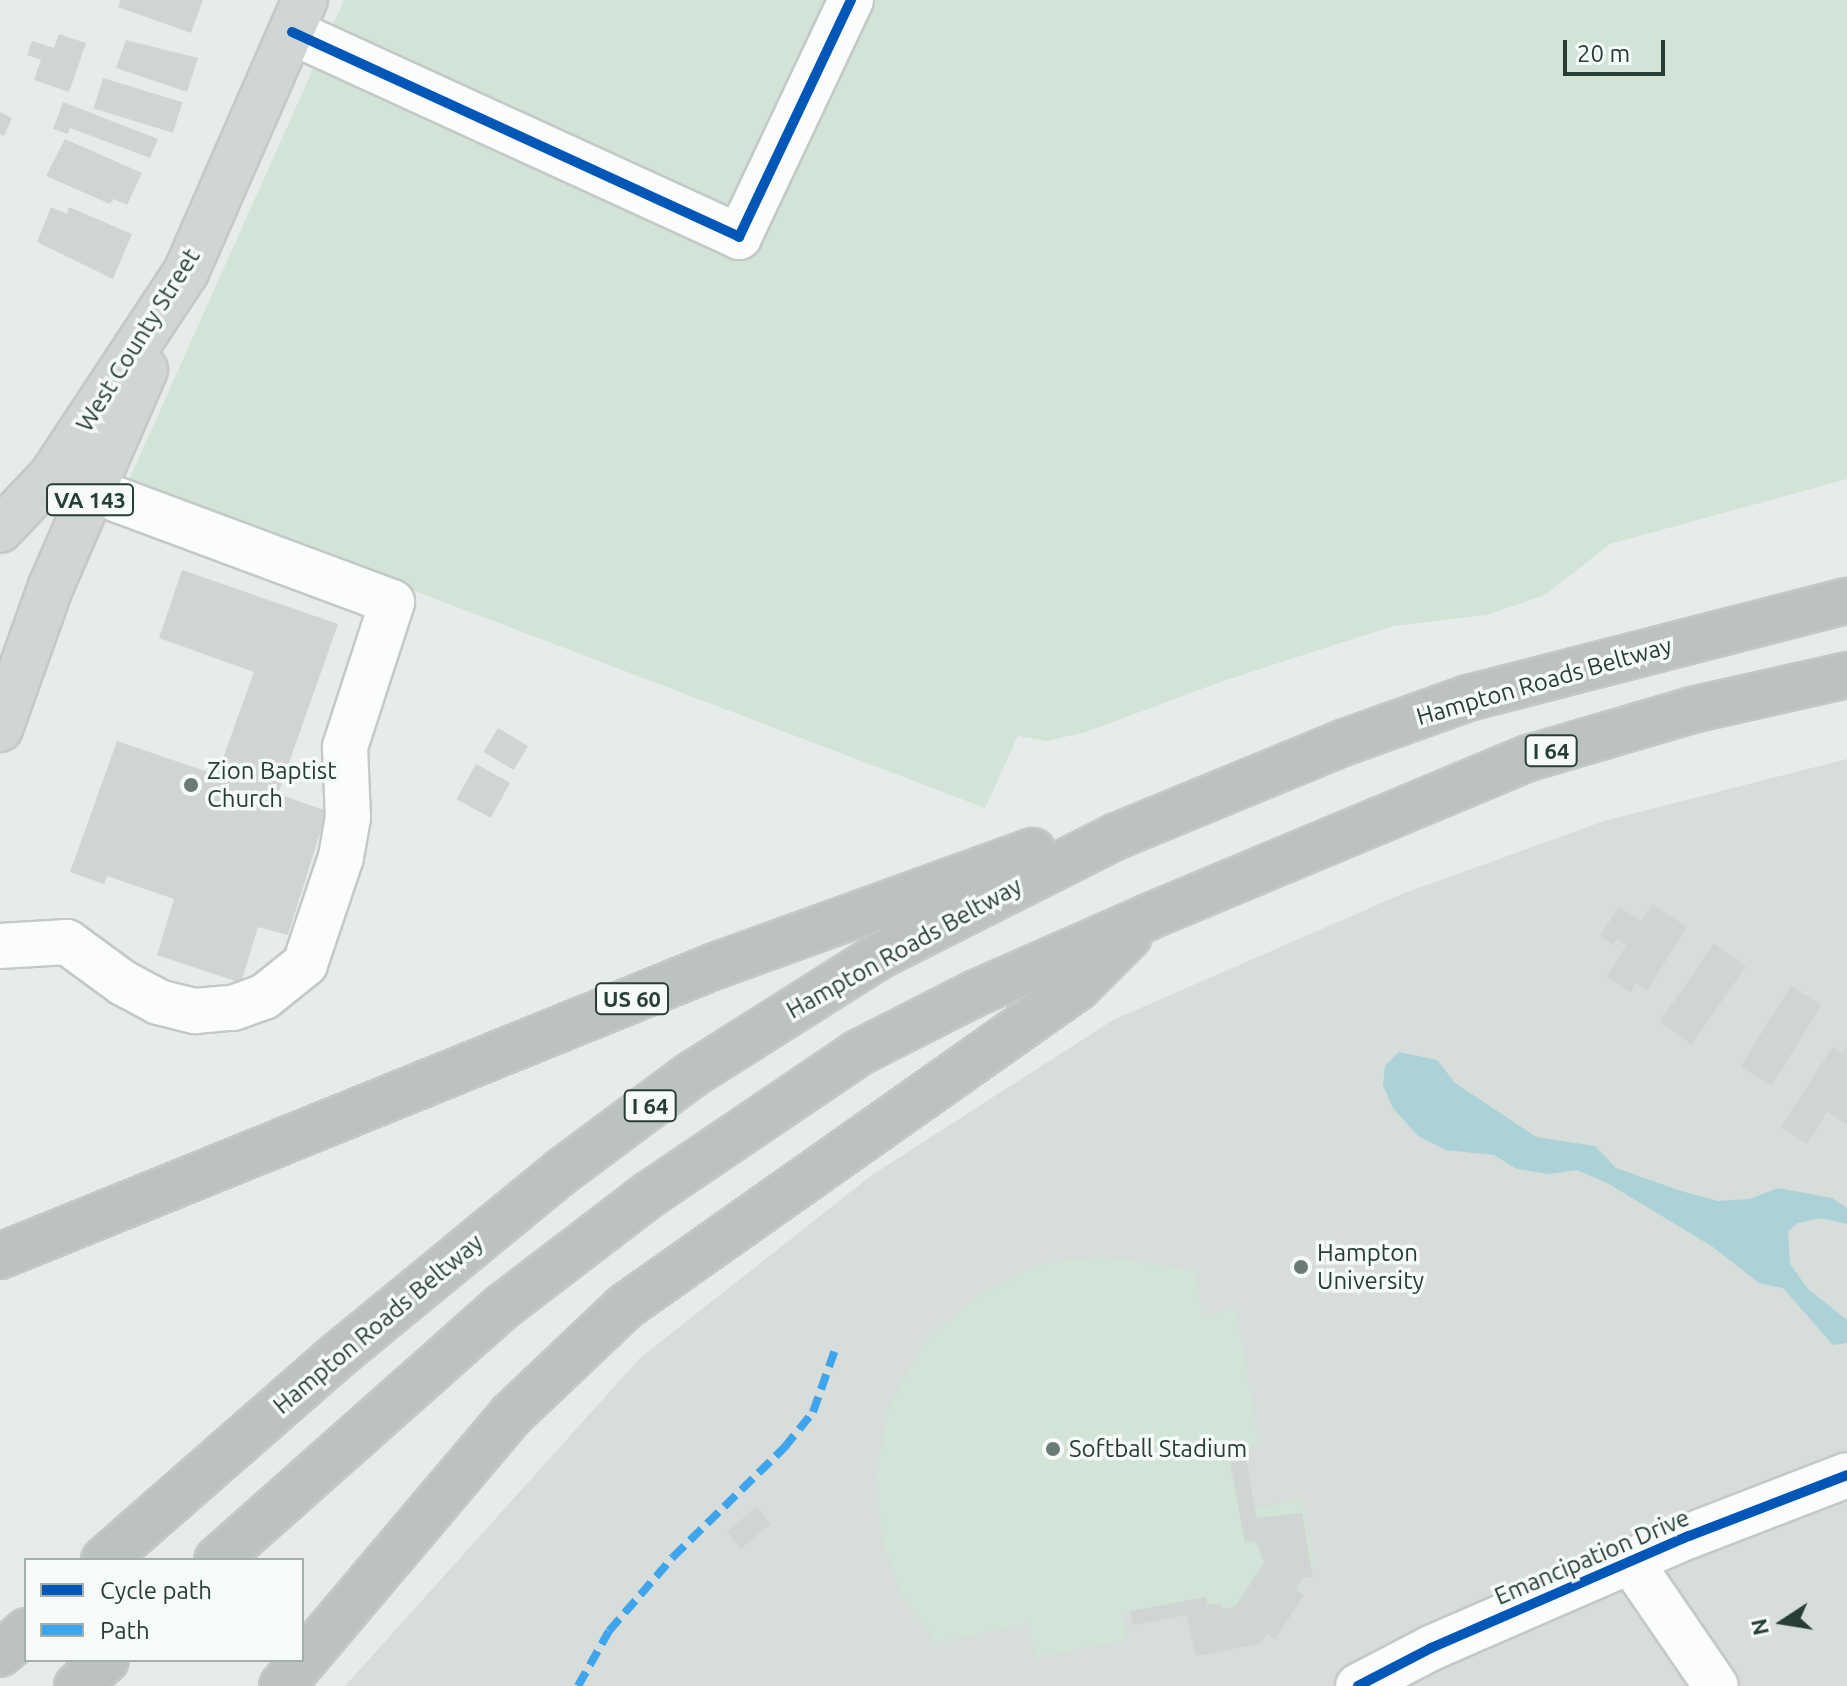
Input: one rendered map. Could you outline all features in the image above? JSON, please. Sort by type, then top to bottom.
[{"type":"highway","points":[[1790,613],[1847,591]]},
{"type":"highway","name":"Hampton Roads Beltway","points":[[106,1558],[432,1275],[691,1075],[909,940],[1037,874],[1273,769],[1468,698],[1790,613],[1847,601]]},
{"type":"highway","name":"I 64","points":[[219,1558],[502,1307],[708,1154],[858,1053],[976,993],[1148,917],[1529,758],[1692,710],[1847,675]]},
{"type":"highway","name":"US 60","points":[[0,1256],[715,966],[1273,769]]},
{"type":"highway","points":[[304,1660],[511,1415],[626,1306],[1078,987],[1148,917]]},
{"type":"highway","points":[[0,1654],[24,1633]]},
{"type":"highway","points":[[282,1686],[302,1662]]},
{"type":"main road","name":"West County Street","points":[[0,530],[52,475],[186,272],[299,16]]},
{"type":"main road","name":"VA 143","points":[[0,729],[51,586],[186,272]]},
{"type":"street","points":[[299,16],[739,237],[851,0]]},
{"type":"street","points":[[0,946],[67,942],[158,1002],[195,1011],[233,1008],[264,997],[305,964],[341,857],[348,818],[345,747],[392,602],[52,475]]},
{"type":"street","name":"Emancipation Drive","points":[[1358,1686],[1431,1648],[1631,1562],[1847,1475]]},
{"type":"street","points":[[1631,1562],[1716,1686]]},
{"type":"shaded area","name":"Hampton University","points":[[1847,759],[1847,1686],[345,1686],[640,1358],[872,1175],[1113,1020],[1402,894],[1604,821]]},
{"type":"green space","points":[[344,0],[1847,0],[1847,479],[1610,544],[1545,595],[1486,615],[1393,626],[1223,681],[1086,732],[1047,741],[1018,736],[985,808],[128,482]]},
{"type":"green space","name":"Softball Stadium","points":[[1101,1256],[1194,1271],[1203,1315],[1236,1309],[1259,1445],[1236,1449],[1237,1457],[1245,1456],[1256,1509],[1302,1499],[1315,1562],[1263,1642],[1196,1655],[1188,1612],[1134,1621],[1132,1610],[1121,1612],[1126,1640],[1035,1657],[1029,1623],[936,1643],[900,1591],[882,1539],[877,1474],[888,1410],[926,1341],[977,1296],[1036,1266]]},
{"type":"water","points":[[1399,1052],[1437,1060],[1455,1083],[1536,1137],[1595,1146],[1616,1168],[1681,1191],[1718,1201],[1750,1199],[1778,1188],[1832,1198],[1847,1208],[1847,1224],[1821,1218],[1798,1223],[1788,1231],[1790,1264],[1808,1289],[1847,1320],[1847,1343],[1833,1345],[1783,1288],[1759,1283],[1713,1247],[1609,1184],[1577,1170],[1549,1174],[1517,1169],[1494,1155],[1446,1150],[1418,1136],[1393,1108],[1383,1085],[1385,1066]]},
{"type":"building","points":[[121,0],[203,0],[191,33],[118,7]]},
{"type":"building","points":[[59,34],[86,43],[69,92],[34,80],[41,60],[27,55],[32,41],[54,48]]},
{"type":"building","points":[[126,40],[198,58],[187,92],[116,68]]},
{"type":"building","points":[[103,78],[182,102],[173,133],[94,109]]},
{"type":"building","points":[[63,102],[158,139],[150,158],[70,128],[68,134],[53,129]]},
{"type":"building","points":[[0,112],[12,118],[4,136],[0,134]]},
{"type":"building","points":[[65,139],[142,173],[127,205],[113,199],[110,204],[46,176]]},
{"type":"building","points":[[51,207],[67,214],[69,207],[132,234],[113,279],[37,242]]},
{"type":"building","name":"Zion Baptist Church","points":[[182,570],[338,624],[278,794],[327,811],[288,935],[258,927],[241,983],[157,955],[174,899],[107,876],[104,884],[70,872],[117,741],[217,775],[254,672],[159,638]]},
{"type":"building","points":[[498,728],[528,746],[514,770],[484,752]]},
{"type":"building","points":[[476,764],[510,783],[491,818],[457,799]]},
{"type":"building","points":[[1652,904],[1687,927],[1647,991],[1636,983],[1630,992],[1607,977],[1626,945],[1617,939],[1613,945],[1600,936],[1619,907],[1641,921]]},
{"type":"building","points":[[1714,944],[1746,966],[1691,1044],[1660,1022]]},
{"type":"building","points":[[1791,986],[1822,1005],[1771,1086],[1741,1067]]},
{"type":"building","points":[[1833,1046],[1843,1053],[1847,1046],[1847,1124],[1827,1112],[1807,1144],[1781,1127]]},
{"type":"building","points":[[1246,1460],[1257,1518],[1302,1513],[1313,1578],[1304,1577],[1296,1590],[1304,1595],[1275,1640],[1267,1634],[1260,1644],[1195,1656],[1187,1615],[1133,1625],[1130,1611],[1206,1597],[1208,1605],[1221,1603],[1222,1609],[1235,1607],[1264,1563],[1256,1541],[1245,1543],[1230,1463]]},
{"type":"building","points":[[757,1507],[771,1524],[741,1549],[727,1532]]},
{"type":"marked path","points":[[578,1686],[609,1631],[673,1557],[784,1448],[813,1412],[836,1347]]},
{"type":"cycle path","points":[[292,32],[739,237],[851,0]]},
{"type":"cycle path","points":[[1358,1686],[1431,1648],[1689,1536],[1847,1475]]},
{"type":"place","name":"Zion Baptist Church","points":[[191,785]]},
{"type":"place","name":"Hampton University","points":[[1301,1267]]},
{"type":"place","name":"Softball Stadium","points":[[1053,1449]]}]
